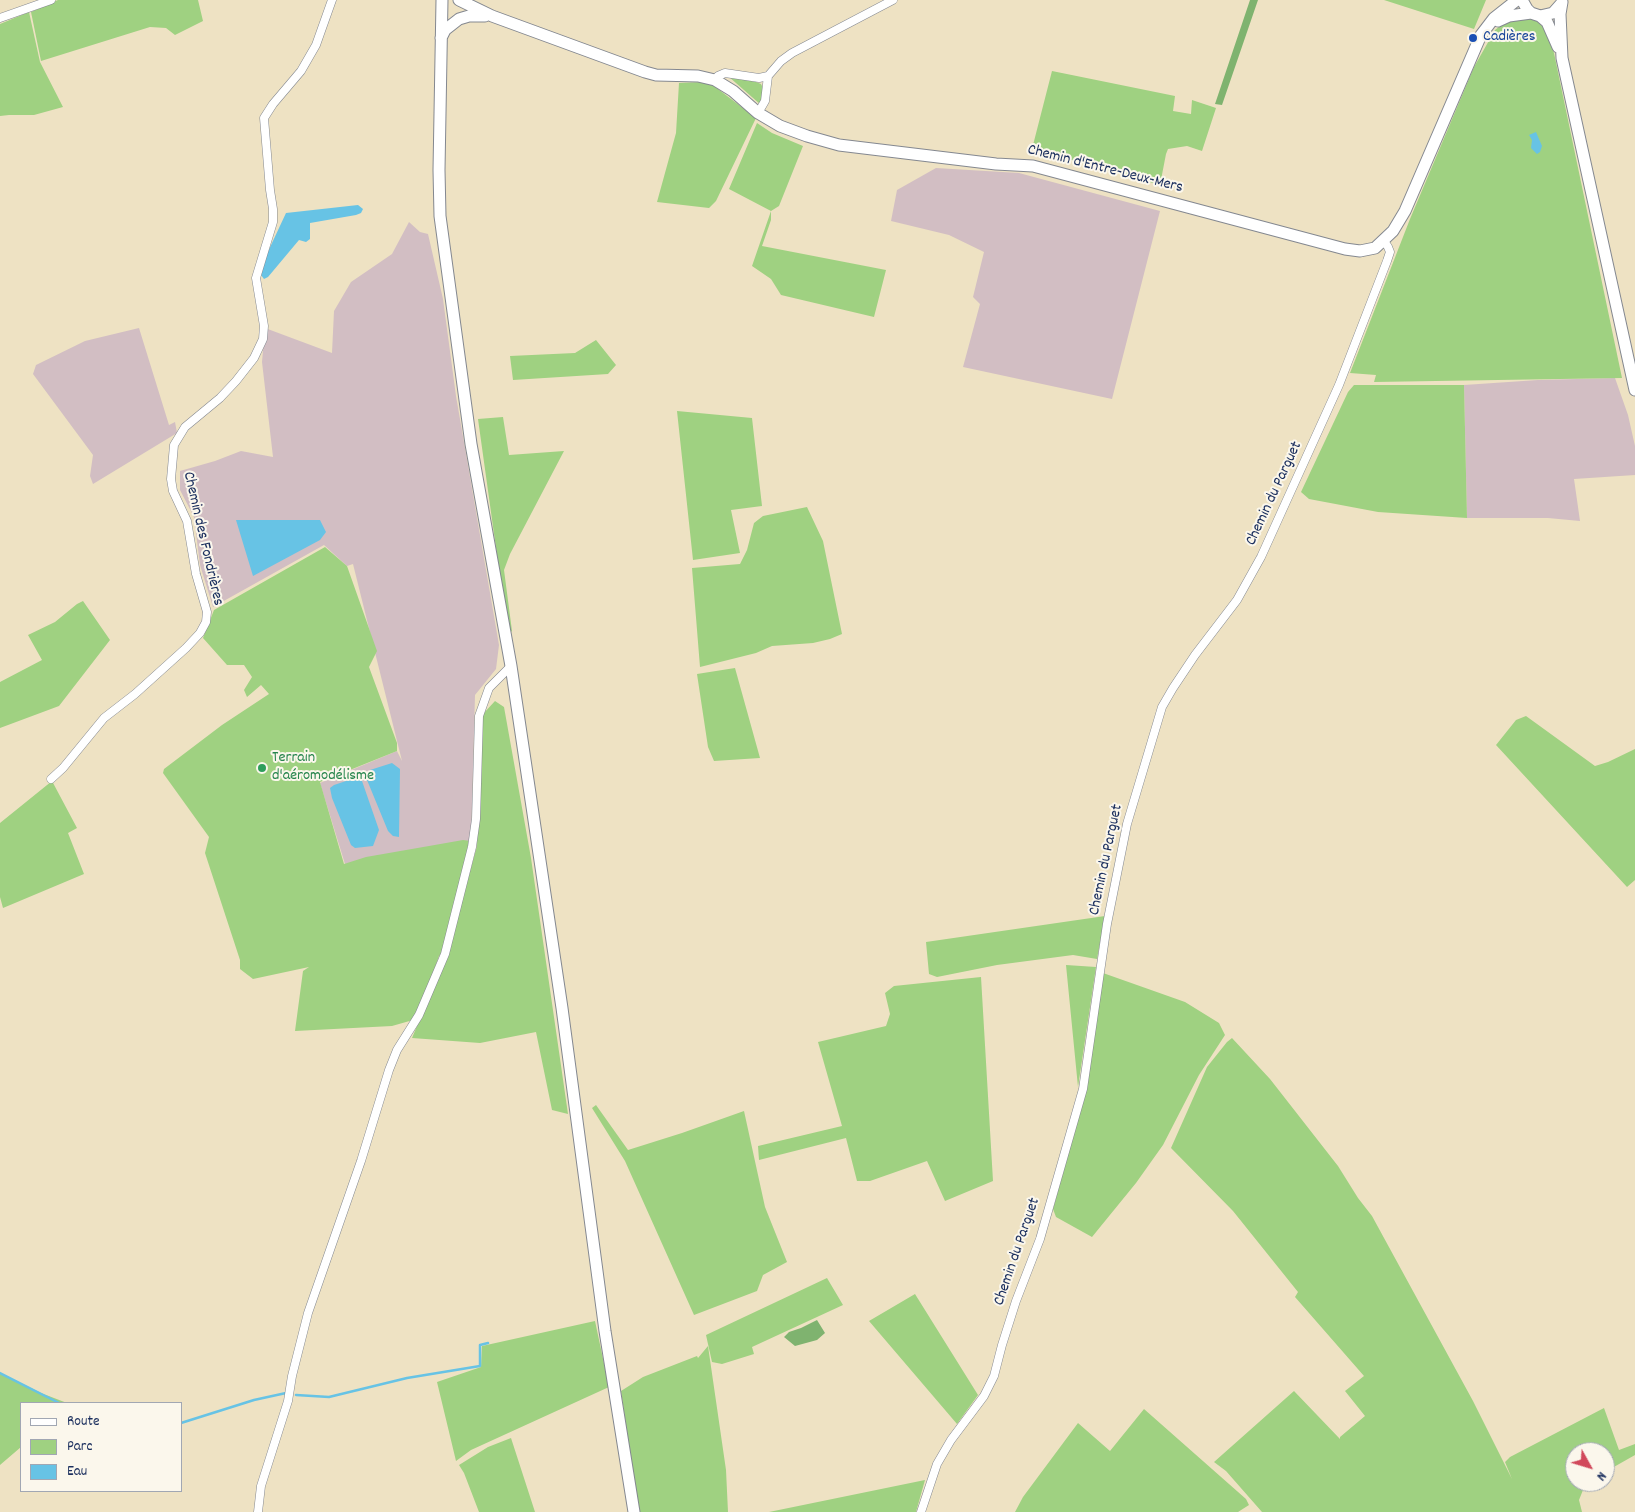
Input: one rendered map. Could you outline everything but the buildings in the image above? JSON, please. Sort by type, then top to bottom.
[{"type":"street","points":[[0,18],[51,0]]},
{"type":"street","name":"Chemin des Fondrières","points":[[51,779],[63,768],[104,718],[135,694],[186,648],[200,634],[206,622],[207,612],[196,574],[187,521],[171,479],[174,445],[185,427],[220,398],[236,381],[254,358],[263,339],[264,326],[256,278],[273,222],[274,208],[269,181],[264,118],[272,104],[301,72],[312,52],[332,0]]},
{"type":"street","name":"Chemin d'Entre-Deux-Mers","points":[[459,0],[492,16],[656,75],[698,76],[715,80],[733,91],[758,113],[780,126],[839,145],[996,164],[1033,166],[1345,249],[1360,251],[1375,248],[1393,231],[1405,211],[1481,35],[1494,18],[1517,0]]},
{"type":"street","points":[[758,113],[765,101],[768,76],[781,61],[792,53],[893,0]]},
{"type":"street","points":[[1522,0],[1527,9],[1547,22],[1562,58]]},
{"type":"street","points":[[1535,14],[1553,13],[1562,1]]},
{"type":"street","points":[[1562,1],[1560,14],[1562,58],[1635,390]]},
{"type":"street","name":"Chemin d'Entre-Deux-Mers","points":[[464,18],[453,18],[444,15],[442,7],[460,4],[472,7]]},
{"type":"street","points":[[442,7],[440,216],[471,444],[511,666],[562,1008],[607,1340],[634,1512]]},
{"type":"street","name":"Chemin d'Entre-Deux-Mers","points":[[441,38],[444,30],[464,18],[478,14],[492,16]]},
{"type":"street","name":"Chemin d'Entre-Deux-Mers","points":[[1481,35],[1496,22],[1509,16],[1535,14]]},
{"type":"street","points":[[715,80],[718,76],[725,73],[759,78],[768,76]]},
{"type":"street","name":"Chemin du Parguet","points":[[921,1512],[937,1464],[951,1440],[984,1396],[994,1376],[1016,1300],[1040,1239],[1083,1088],[1107,924],[1125,831],[1162,707],[1186,668],[1237,600],[1261,557],[1339,386],[1390,252],[1384,241]]},
{"type":"street","points":[[258,1512],[262,1486],[288,1401],[308,1313],[361,1161],[389,1070],[397,1050],[419,1015],[445,954],[472,847],[476,819],[478,716],[489,688],[511,666]]},
{"type":"shaded area","points":[[936,168],[1019,173],[1160,211],[1112,399],[963,367],[980,304],[973,297],[984,252],[949,235],[891,221],[897,190]]},
{"type":"shaded area","points":[[409,222],[420,232],[428,234],[443,299],[456,396],[499,645],[496,669],[475,695],[471,841],[345,864],[320,783],[397,751],[402,761],[353,564],[347,566],[324,545],[213,607],[200,565],[194,517],[180,490],[180,471],[241,451],[273,457],[262,362],[265,328],[332,353],[334,311],[351,282],[392,254]]},
{"type":"shaded area","points":[[139,328],[169,425],[175,422],[177,433],[93,484],[90,476],[93,455],[33,374],[36,365],[85,341]]},
{"type":"shaded area","points":[[1615,378],[1628,415],[1635,446],[1635,475],[1574,479],[1580,521],[1548,518],[1467,518],[1464,385],[1538,380]]},
{"type":"green space","points":[[58,0],[198,0],[203,21],[175,35],[166,28],[150,27],[41,61],[31,12]]},
{"type":"green space","points":[[1250,0],[1258,0],[1222,105],[1215,104]]},
{"type":"green space","points":[[1384,0],[1486,0],[1474,29]]},
{"type":"green space","points":[[29,12],[40,62],[63,107],[34,115],[0,116],[0,24]]},
{"type":"green space","points":[[1526,17],[1537,21],[1546,30],[1554,53],[1622,378],[1374,382],[1376,375],[1350,373],[1410,219],[1474,67],[1495,30],[1509,19]]},
{"type":"green space","points":[[1052,71],[1175,96],[1173,111],[1191,114],[1192,100],[1216,108],[1202,151],[1187,146],[1168,149],[1160,185],[1032,149]]},
{"type":"green space","points":[[728,76],[761,84],[763,88],[761,105]]},
{"type":"green space","points":[[702,82],[714,86],[756,118],[716,201],[709,208],[657,202],[676,133],[679,83]]},
{"type":"green space","points":[[757,123],[772,133],[803,146],[779,206],[771,211],[729,189]]},
{"type":"green space","points":[[771,211],[771,220],[762,246],[886,270],[874,317],[781,295],[771,279],[752,266]]},
{"type":"green space","points":[[596,340],[616,365],[608,374],[513,380],[510,356],[575,353]]},
{"type":"green space","points":[[1354,385],[1464,385],[1467,518],[1378,512],[1309,499],[1301,492],[1348,392]]},
{"type":"green space","points":[[677,411],[752,418],[762,506],[731,510],[740,553],[693,560]]},
{"type":"green space","points":[[503,417],[509,455],[564,451],[510,554],[504,570],[512,631],[508,634],[478,419]]},
{"type":"green space","points":[[807,507],[823,541],[842,634],[813,643],[772,646],[756,653],[700,667],[692,568],[740,564],[747,550],[754,523],[763,516]]},
{"type":"green space","points":[[325,547],[347,566],[377,651],[369,667],[397,743],[397,751],[320,782],[344,864],[366,857],[463,840],[471,841],[444,950],[439,956],[427,990],[413,1020],[392,1026],[295,1031],[303,971],[309,967],[253,979],[240,969],[240,960],[205,853],[209,837],[163,773],[164,769],[222,725],[269,694],[261,685],[247,697],[244,690],[252,677],[244,665],[227,665],[203,638],[214,610]]},
{"type":"green space","points":[[83,601],[110,640],[59,706],[0,728],[0,682],[42,660],[28,635],[55,622]]},
{"type":"green space","points":[[735,668],[760,758],[714,761],[708,747],[697,674]]},
{"type":"green space","points":[[495,701],[504,707],[531,858],[568,1114],[552,1110],[536,1032],[480,1043],[412,1038],[448,952],[477,846],[483,714]]},
{"type":"green space","points":[[1526,716],[1595,766],[1635,749],[1635,880],[1627,887],[1496,745],[1516,720]]},
{"type":"green space","points":[[52,781],[77,828],[68,833],[84,874],[3,908],[0,897],[0,823]]},
{"type":"green space","points":[[1105,916],[1097,959],[1073,955],[997,965],[937,977],[929,974],[926,942]]},
{"type":"green space","points":[[1066,965],[1096,967],[1078,1087]]},
{"type":"green space","points":[[1103,973],[1185,1002],[1219,1023],[1225,1035],[1199,1075],[1163,1145],[1136,1183],[1092,1237],[1056,1217],[1053,1209],[1087,1085]]},
{"type":"green space","points":[[981,977],[993,1181],[945,1201],[927,1161],[870,1181],[857,1181],[846,1138],[759,1160],[758,1146],[842,1126],[818,1042],[886,1026],[890,1014],[885,993],[894,986]]},
{"type":"green space","points":[[1232,1038],[1270,1079],[1338,1166],[1372,1216],[1473,1401],[1512,1479],[1505,1462],[1510,1457],[1604,1408],[1619,1450],[1635,1444],[1635,1455],[1615,1466],[1615,1442],[1565,1442],[1565,1492],[1582,1492],[1579,1500],[1582,1512],[1262,1512],[1226,1471],[1214,1462],[1294,1391],[1340,1439],[1365,1416],[1345,1391],[1364,1376],[1295,1297],[1298,1292],[1233,1211],[1171,1148],[1207,1067]]},
{"type":"green space","points":[[596,1105],[628,1150],[744,1111],[765,1207],[787,1262],[763,1275],[757,1291],[694,1315],[625,1161],[592,1108]]},
{"type":"green space","points":[[827,1278],[843,1305],[752,1347],[754,1354],[722,1364],[712,1362],[706,1335]]},
{"type":"green space","points":[[915,1294],[978,1395],[957,1424],[869,1321]]},
{"type":"green space","points":[[817,1320],[825,1333],[817,1340],[795,1346],[784,1337],[789,1332]]},
{"type":"green space","points":[[595,1321],[609,1387],[471,1450],[456,1461],[437,1382],[481,1367],[482,1346]]},
{"type":"green space","points":[[708,1346],[726,1470],[728,1512],[639,1512],[621,1391],[643,1377],[697,1356],[698,1358]]},
{"type":"green space","points":[[0,1373],[64,1402],[20,1402],[20,1448],[0,1465]]},
{"type":"green space","points":[[1144,1409],[1246,1499],[1249,1505],[1238,1512],[1015,1512],[1023,1497],[1078,1423],[1110,1451]]},
{"type":"green space","points":[[511,1438],[535,1512],[479,1512],[459,1465],[488,1447]]},
{"type":"green space","points":[[925,1480],[916,1512],[769,1512]]},
{"type":"water","points":[[1536,132],[1542,146],[1537,154],[1531,148],[1532,140],[1529,135]]},
{"type":"water","points":[[358,205],[363,209],[361,213],[356,215],[310,223],[310,239],[306,242],[299,240],[268,277],[264,279],[261,275],[265,258],[286,213]]},
{"type":"water","points":[[236,520],[320,520],[326,532],[320,540],[253,576]]},
{"type":"water","points":[[392,763],[400,769],[399,837],[393,836],[388,831],[367,780],[370,770]]},
{"type":"water","points":[[358,777],[362,781],[379,830],[373,846],[355,848],[351,845],[332,798],[330,788]]},
{"type":"waterway","points":[[296,1395],[329,1397],[407,1378],[480,1366],[480,1345],[488,1343]]},
{"type":"waterway","points":[[0,1373],[57,1402]]},
{"type":"waterway","points":[[182,1423],[254,1400],[286,1393]]},
{"type":"place","name":"Cadières","points":[[1473,38]]},
{"type":"place","name":"Terrain d'aéromodélisme","points":[[262,768]]}]
